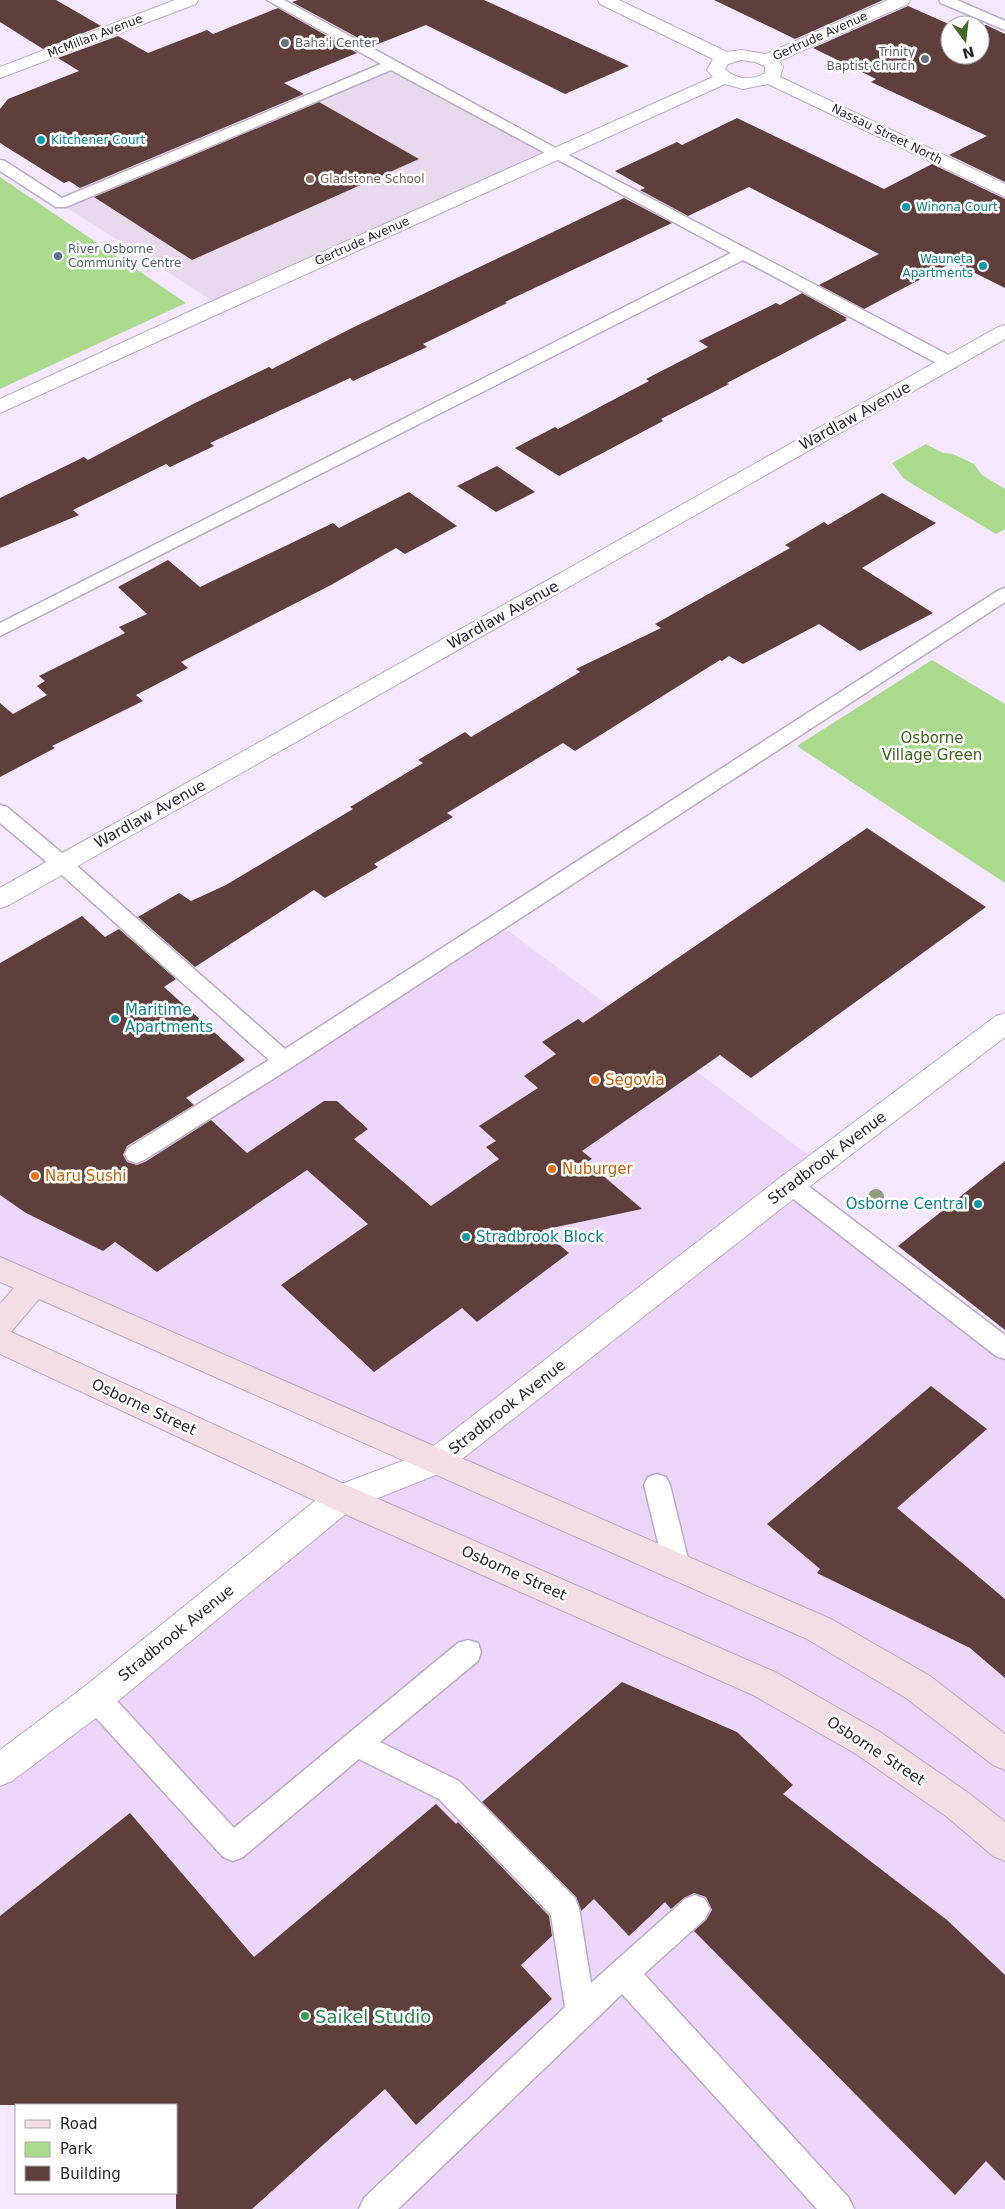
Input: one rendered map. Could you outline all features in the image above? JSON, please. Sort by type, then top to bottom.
[{"type":"main road","points":[[0,1269],[819,1629],[918,1687],[1005,1754]]},
{"type":"main road","points":[[0,1324],[35,1284]]},
{"type":"main road","name":"Osborne Street","points":[[0,1340],[342,1498],[766,1684],[868,1743],[958,1805],[1005,1844]]},
{"type":"street","name":"McMillan Avenue","points":[[0,73],[190,0]]},
{"type":"street","points":[[606,0],[725,58]]},
{"type":"street","name":"Gertrude Avenue","points":[[767,60],[902,0]]},
{"type":"street","points":[[741,55],[767,60],[772,63],[775,71],[769,78],[762,81],[743,83],[725,78],[716,70],[719,62],[725,58],[741,55]]},
{"type":"street","name":"Gertrude Avenue","points":[[0,407],[211,309],[725,78]]},
{"type":"street","name":"Nassau Street North","points":[[769,78],[1005,191]]},
{"type":"street","name":"Wardlaw Avenue","points":[[0,899],[1005,331]]},
{"type":"street","name":"Stradbrook Avenue","points":[[0,1770],[96,1698],[342,1498],[438,1462],[791,1185],[1005,1024]]},
{"type":"lane","points":[[274,0],[556,154],[950,363]]},
{"type":"lane","points":[[946,0],[1005,26]]},
{"type":"lane","points":[[0,164],[61,204],[393,64]]},
{"type":"lane","points":[[0,630],[744,253]]},
{"type":"lane","points":[[136,1154],[284,1062],[1005,594]]},
{"type":"lane","points":[[0,812],[62,864],[284,1062]]},
{"type":"lane","points":[[791,1185],[1005,1349]]},
{"type":"lane","points":[[657,1485],[677,1566]]},
{"type":"lane","points":[[96,1698],[233,1847],[468,1652]]},
{"type":"lane","points":[[356,1744],[449,1790],[565,1908],[581,2012]]},
{"type":"lane","points":[[375,2209],[581,2012],[695,1909]]},
{"type":"lane","points":[[623,1973],[838,2209]]},
{"type":"shaded area","name":"Gladstone School","points":[[393,64],[556,154],[219,305],[61,204]]},
{"type":"shaded area","points":[[498,923],[819,1163],[792,1184],[1005,1349],[1005,2209],[200,2209],[178,2114],[178,2104],[120,2104],[0,1946],[0,1770],[342,1498],[437,1462],[0,1269],[0,1029],[137,1153]]},
{"type":"green space","name":"River Osborne Community Centre","points":[[0,177],[186,303],[0,389]]},
{"type":"green space","points":[[926,444],[943,453],[953,454],[974,464],[982,475],[1005,489],[1005,529],[996,534],[904,479],[892,463]]},
{"type":"green space","name":"Osborne Village Green","points":[[932,660],[1005,704],[1005,883],[797,746]]},
{"type":"building","points":[[0,0],[56,0],[101,26],[43,49],[0,22]]},
{"type":"building","points":[[298,0],[484,0],[629,66],[565,94],[426,25],[373,46],[292,2]]},
{"type":"building","points":[[714,0],[883,0],[795,39]]},
{"type":"building","points":[[908,6],[940,20],[940,65],[990,65],[990,27],[1005,34],[1005,182],[949,155],[987,136],[871,82],[876,79],[813,48]]},
{"type":"building","points":[[278,8],[357,53],[284,83],[304,94],[80,188],[69,181],[64,183],[0,143],[0,109],[8,99],[79,71],[58,58],[118,36],[148,53],[207,30],[213,34]]},
{"type":"building","points":[[319,102],[419,159],[192,260],[94,197]]},
{"type":"building","points":[[737,118],[884,189],[932,164],[1005,199],[1005,288],[953,262],[864,309],[819,285],[879,254],[749,187],[688,216],[640,190],[645,188],[615,171],[677,142],[682,145]]},
{"type":"building","points":[[624,198],[672,223],[505,302],[507,303],[423,344],[427,347],[353,381],[350,378],[210,443],[214,446],[170,467],[166,464],[73,510],[79,515],[0,548],[0,498],[84,457],[88,460],[193,404],[269,367],[272,369],[352,328]]},
{"type":"building","points":[[802,293],[847,318],[845,319],[847,320],[727,383],[729,384],[661,419],[663,421],[559,476],[515,448],[555,427],[558,429],[649,381],[646,379],[708,347],[699,341],[776,303],[780,305]]},
{"type":"building","points":[[497,466],[535,492],[496,512],[457,486]]},
{"type":"building","points":[[409,492],[457,526],[405,554],[396,548],[331,585],[181,662],[188,668],[136,695],[143,701],[52,746],[55,748],[0,777],[0,703],[13,714],[47,695],[37,686],[45,681],[39,676],[125,633],[119,627],[147,614],[118,587],[168,560],[200,587],[333,523],[339,528]]},
{"type":"building","points":[[882,493],[936,523],[862,568],[933,613],[860,651],[819,624],[743,664],[729,656],[722,661],[720,660],[575,751],[563,743],[447,813],[453,817],[374,864],[378,867],[325,898],[314,890],[195,967],[138,917],[179,893],[191,901],[226,885],[353,809],[350,807],[423,763],[418,760],[465,732],[471,737],[580,672],[576,669],[661,628],[655,624],[790,548],[785,545],[824,522],[828,525]]},
{"type":"building","points":[[867,828],[986,907],[751,1078],[720,1055],[582,1151],[592,1159],[587,1162],[642,1209],[542,1230],[569,1253],[477,1322],[462,1308],[374,1372],[281,1285],[368,1224],[307,1170],[157,1272],[115,1242],[103,1251],[26,1213],[0,1195],[0,963],[82,916],[105,937],[119,929],[176,979],[164,987],[245,1060],[186,1098],[194,1105],[127,1146],[123,1155],[127,1162],[137,1165],[145,1162],[211,1120],[247,1153],[324,1101],[337,1101],[368,1129],[354,1139],[431,1206],[499,1159],[486,1147],[496,1141],[479,1126],[538,1088],[524,1076],[556,1054],[542,1042],[578,1019],[583,1023]]},
{"type":"building","name":"Osborne Central","points":[[1005,1161],[1005,1330],[898,1246]]},
{"type":"building","points":[[931,1386],[987,1429],[897,1508],[1005,1599],[1005,1678],[970,1648],[817,1573],[820,1569],[767,1524]]},
{"type":"building","points":[[622,1682],[737,1732],[793,1785],[783,1794],[947,1920],[1005,1975],[1005,2181],[986,2161],[955,2195],[694,1931],[706,1920],[712,1910],[706,1897],[694,1893],[684,1898],[671,1909],[665,1902],[629,1936],[594,1899],[581,1911],[576,1897],[482,1802]]},
{"type":"building","points":[[436,1804],[456,1824],[458,1822],[549,1916],[552,1936],[521,1965],[552,1999],[416,2125],[385,2089],[252,2209],[176,2209],[176,2194],[178,2194],[178,2104],[0,2105],[0,1916],[130,1813],[254,1957]]},
{"type":"place","name":"Baha'i Center","points":[[285,43]]},
{"type":"place","name":"Trinity Baptist Church","points":[[925,59]]},
{"type":"place","name":"Kitchener Court","points":[[41,140]]},
{"type":"place","name":"Gladstone School","points":[[310,179]]},
{"type":"place","name":"Winona Court","points":[[906,207]]},
{"type":"place","name":"River Osborne Community Centre","points":[[58,256]]},
{"type":"place","name":"Wauneta Apartments","points":[[983,266]]},
{"type":"place","name":"Maritime Apartments","points":[[115,1019]]},
{"type":"place","name":"Segovia","points":[[595,1080]]},
{"type":"place","name":"Nuburger","points":[[552,1169]]},
{"type":"place","name":"Naru Sushi","points":[[35,1176]]},
{"type":"place","name":"Osborne Central","points":[[978,1204]]},
{"type":"place","name":"Stradbrook Block","points":[[466,1237]]},
{"type":"place","name":"Saikel Studio","points":[[305,2016]]}]
